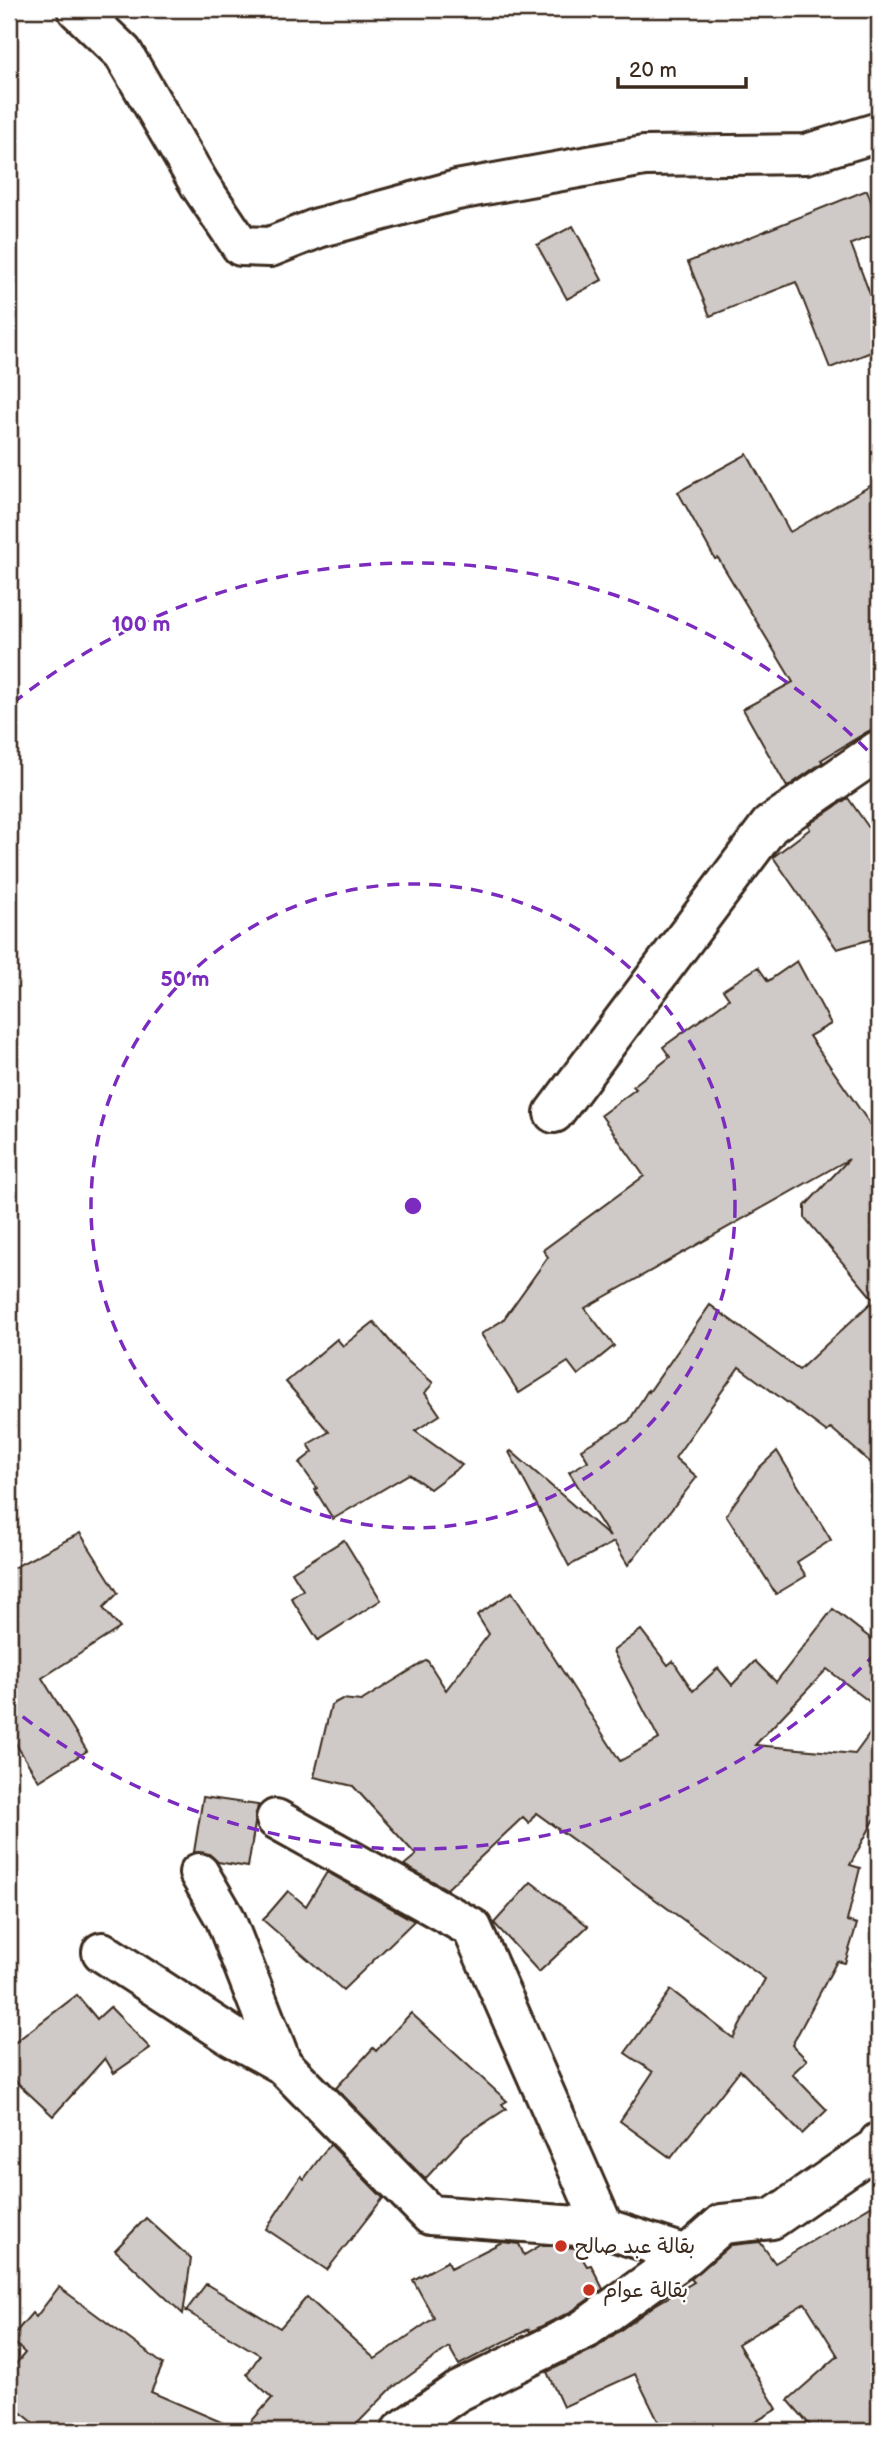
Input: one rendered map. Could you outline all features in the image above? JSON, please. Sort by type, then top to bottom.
[{"type":"street","points":[[77,9],[123,53],[200,185],[241,246],[270,247],[318,228],[457,190],[645,156],[806,153],[879,132]]},
{"type":"street","points":[[554,1113],[770,825],[879,750]]},
{"type":"street","points":[[276,1819],[472,1928],[604,2228]]},
{"type":"street","points":[[200,1872],[225,1918],[282,2064]]},
{"type":"street","points":[[102,1952],[233,2038],[282,2064],[430,2215],[604,2228],[687,2255]]},
{"type":"street","points":[[401,2431],[457,2392],[583,2330],[687,2255],[722,2224],[772,2219],[878,2146],[879,2142]]},
{"type":"building","points":[[867,190],[879,223],[879,233],[851,244],[879,318],[879,349],[830,368],[796,282],[710,316],[688,262]]},
{"type":"building","points":[[573,226],[602,280],[567,299],[537,245]]},
{"type":"building","points":[[747,454],[790,532],[879,481],[879,727],[821,760],[823,762],[787,787],[743,709],[793,682],[718,558],[715,559],[678,492]]},
{"type":"building","points":[[848,798],[879,842],[879,937],[837,949],[773,857],[810,829],[808,825]]},
{"type":"building","points":[[797,961],[831,1024],[809,1036],[877,1134],[879,1131],[879,1470],[831,1428],[827,1432],[739,1367],[675,1458],[697,1477],[628,1565],[614,1542],[569,1566],[509,1452],[610,1537],[569,1472],[588,1461],[581,1449],[629,1421],[648,1390],[649,1392],[710,1305],[799,1370],[874,1300],[805,1218],[805,1206],[849,1159],[585,1308],[614,1346],[578,1375],[568,1362],[519,1393],[481,1334],[503,1320],[548,1257],[543,1250],[644,1176],[601,1115],[636,1089],[633,1086],[670,1057],[663,1047],[729,999],[723,990],[758,967],[768,981]]},
{"type":"building","points":[[374,1322],[404,1358],[433,1383],[425,1393],[440,1415],[415,1431],[462,1465],[430,1489],[409,1474],[333,1519],[315,1490],[317,1488],[299,1463],[313,1452],[308,1444],[329,1432],[286,1382],[337,1339],[343,1346]]},
{"type":"building","points":[[777,1451],[831,1540],[797,1562],[806,1576],[776,1594],[726,1515],[759,1468]]},
{"type":"building","points":[[80,1533],[118,1593],[103,1608],[120,1628],[42,1678],[87,1751],[39,1781],[9,1733],[9,1570]]},
{"type":"building","points":[[344,1540],[381,1600],[318,1640],[291,1598],[303,1590],[292,1572]]},
{"type":"building","points":[[512,1592],[620,1761],[659,1739],[613,1651],[641,1630],[668,1665],[673,1661],[693,1691],[718,1668],[732,1685],[755,1661],[776,1682],[833,1609],[879,1645],[879,1709],[827,1669],[755,1745],[855,1754],[879,1721],[879,1811],[850,1865],[860,1868],[847,1921],[857,1924],[845,1963],[837,1961],[792,2045],[807,2060],[792,2074],[827,2110],[802,2134],[740,2070],[671,2158],[620,2121],[653,2072],[625,2053],[671,1990],[733,2038],[765,1979],[536,1813],[529,1823],[523,1817],[447,1889],[404,1865],[416,1855],[353,1786],[314,1777],[331,1705],[342,1699],[361,1701],[427,1660],[446,1690],[489,1634],[477,1615]]},
{"type":"building","points":[[203,1797],[258,1805],[248,1867],[218,1862],[209,1854],[194,1852]]},
{"type":"building","points":[[327,1872],[414,1921],[343,1990],[263,1920],[288,1891],[306,1906]]},
{"type":"building","points":[[531,1882],[588,1926],[539,1972],[494,1923]]},
{"type":"building","points":[[77,1995],[97,2019],[110,2007],[150,2048],[114,2073],[105,2058],[53,2116],[9,2075],[9,2047]]},
{"type":"building","points":[[411,2013],[507,2101],[502,2104],[506,2109],[465,2136],[425,2179],[336,2088],[373,2048],[376,2051]]},
{"type":"building","points":[[330,2144],[383,2198],[327,2270],[266,2229],[301,2176],[304,2179]]},
{"type":"building","points":[[879,2201],[879,2422],[869,2431],[815,2431],[788,2400],[838,2356],[805,2303],[738,2344],[777,2409],[740,2431],[663,2431],[635,2374],[563,2407],[547,2372],[596,2348],[655,2305],[694,2282],[691,2279],[731,2245],[760,2242],[775,2263]]},
{"type":"building","points":[[146,2218],[191,2259],[183,2314],[115,2250]]},
{"type":"building","points":[[502,2242],[519,2244],[524,2255],[541,2245],[576,2248],[587,2266],[591,2265],[603,2289],[572,2311],[530,2332],[529,2329],[459,2365],[449,2347],[391,2389],[350,2431],[243,2431],[272,2398],[247,2374],[260,2355],[186,2311],[206,2284],[280,2328],[307,2297],[375,2359],[434,2318],[413,2280],[448,2261],[451,2268]]},
{"type":"building","points":[[59,2287],[163,2364],[151,2392],[242,2431],[44,2431],[9,2403],[9,2372],[25,2353],[10,2339],[32,2313],[36,2317]]},
{"type":"place","name":"بقالة عبد صالح","points":[[561,2246]]},
{"type":"place","name":"بقالة عوام","points":[[589,2290]]}]
